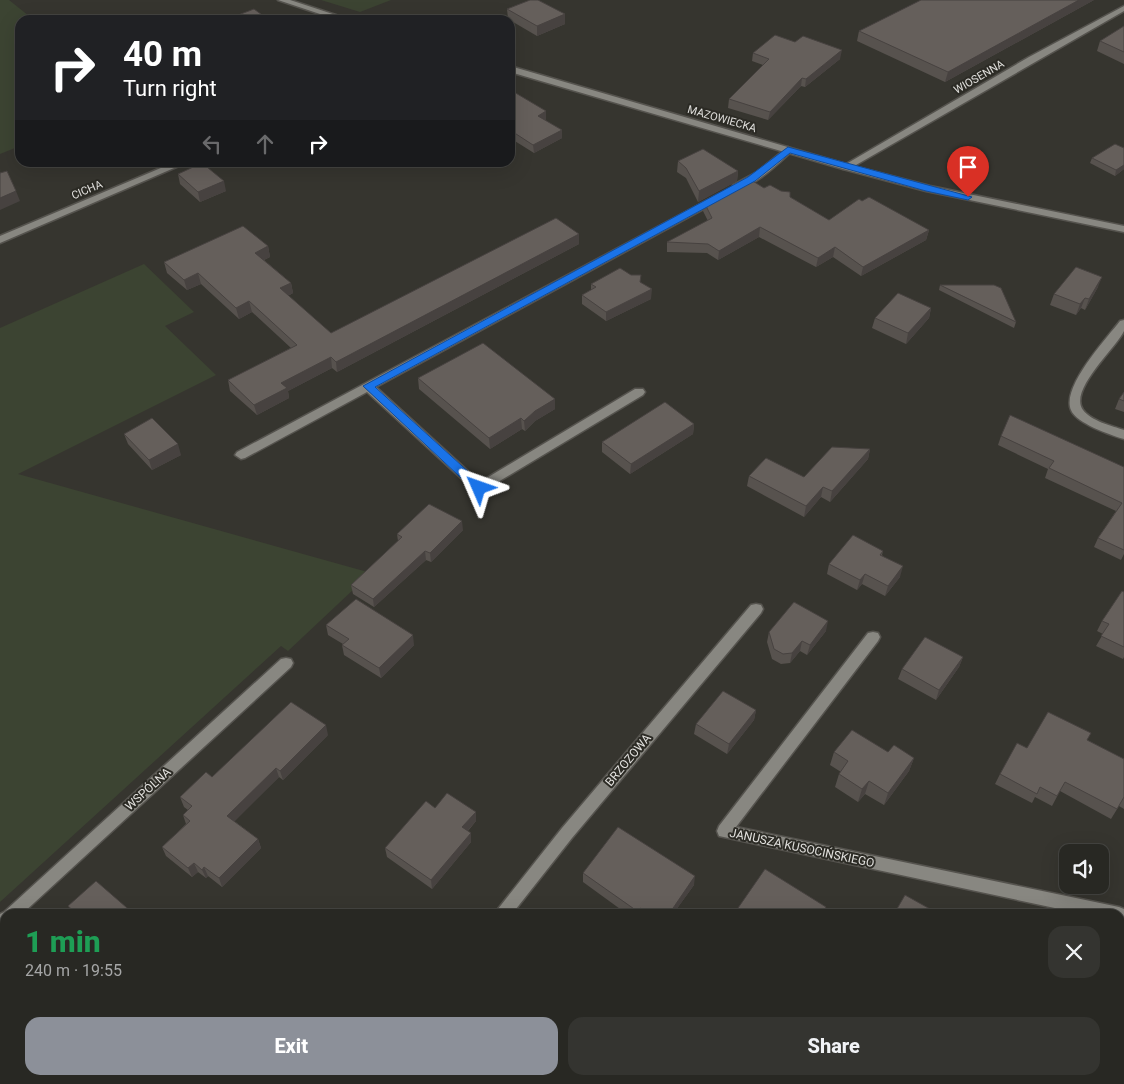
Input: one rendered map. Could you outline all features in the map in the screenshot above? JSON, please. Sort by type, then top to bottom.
[{"type":"street","points":[[282,0],[331,15]]},
{"type":"street","name":"WIOSENNA","points":[[846,167],[1124,8]]},
{"type":"street","name":"MAZOWIECKA","points":[[515,70],[846,167],[929,189],[1124,229]]},
{"type":"street","points":[[241,455],[752,179],[788,150]]},
{"type":"street","name":"CICHA","points":[[0,240],[172,167]]},
{"type":"street","points":[[1124,323],[1079,385],[1074,403],[1076,410],[1082,416],[1124,435]]},
{"type":"street","points":[[368,386],[479,488],[639,392]]},
{"type":"street","name":"BRZOZOWA","points":[[506,909],[567,833],[756,609]]},
{"type":"street","name":"JANUSZA KUSOCIŃSKIEGO","points":[[873,636],[724,831],[1096,909]]},
{"type":"street","name":"WSPÓLNA","points":[[16,909],[286,664]]},
{"type":"green space","points":[[0,0],[9,0],[28,15],[15,15],[15,148],[0,154]]},
{"type":"green space","points":[[321,0],[391,0],[360,12]]},
{"type":"green space","points":[[144,264],[194,312],[165,326],[216,375],[18,474],[371,573],[288,651],[281,646],[0,902],[0,328]]},
{"type":"building","points":[[530,0],[538,0],[565,14],[537,26],[507,9]]},
{"type":"building","points":[[921,0],[1079,0],[948,72],[859,31]]},
{"type":"building","points":[[254,9],[262,15],[238,15]]},
{"type":"building","points":[[1124,26],[1124,52],[1100,41]]},
{"type":"building","points":[[775,35],[795,42],[803,36],[842,50],[806,79],[802,78],[770,112],[729,99],[769,59],[753,53]]},
{"type":"building","points":[[515,93],[546,111],[538,116],[562,130],[533,145],[515,133]]},
{"type":"building","points":[[1115,144],[1124,148],[1124,165],[1116,170],[1092,158]]},
{"type":"building","points":[[703,149],[738,171],[699,191],[686,168],[678,161]]},
{"type":"building","points":[[193,167],[207,167],[224,181],[198,192],[178,174]]},
{"type":"building","points":[[7,171],[16,191],[0,198],[0,173]]},
{"type":"building","points":[[748,178],[764,188],[770,185],[781,191],[790,192],[790,197],[829,220],[859,199],[862,201],[869,197],[929,230],[863,267],[835,247],[818,258],[760,227],[719,251],[708,244],[667,242],[712,218],[704,202]]},
{"type":"building","points":[[556,218],[579,234],[336,362],[331,357],[281,383],[287,388],[254,405],[228,380],[297,345],[249,301],[236,308],[198,273],[184,280],[164,262],[243,226],[268,246],[255,253],[291,283],[280,288],[331,333]]},
{"type":"building","points":[[1076,267],[1102,277],[1089,299],[1085,298],[1080,304],[1054,294]]},
{"type":"building","points":[[620,268],[631,275],[641,275],[640,282],[652,289],[606,312],[582,295],[596,287],[591,284]]},
{"type":"building","points":[[940,285],[994,285],[1001,288],[1016,322]]},
{"type":"building","points":[[898,293],[931,308],[908,333],[875,318]]},
{"type":"building","points":[[483,343],[555,399],[535,411],[524,421],[521,418],[489,438],[418,378]]},
{"type":"building","points":[[1124,392],[1124,401],[1119,399]]},
{"type":"building","points":[[665,402],[694,424],[631,464],[602,442]]},
{"type":"building","points":[[1010,415],[1124,467],[1124,550],[1098,538],[1122,503],[1049,468],[1054,461],[1001,436]]},
{"type":"building","points":[[152,418],[178,444],[149,460],[124,434]]},
{"type":"building","points":[[832,447],[870,449],[832,491],[823,487],[806,506],[749,476],[766,458],[804,477]]},
{"type":"building","points":[[429,504],[462,521],[430,553],[425,551],[373,599],[351,585],[402,537],[397,534]]},
{"type":"building","points":[[853,535],[883,551],[880,555],[903,566],[888,586],[865,574],[860,580],[829,564]]},
{"type":"building","points":[[1122,591],[1124,592],[1124,647],[1101,636],[1109,624],[1102,621]]},
{"type":"building","points":[[356,599],[413,635],[379,668],[342,645],[349,639],[326,625]]},
{"type":"building","points":[[794,602],[828,621],[810,645],[802,641],[792,653],[783,654],[774,649],[769,632]]},
{"type":"building","points":[[925,637],[963,657],[939,690],[902,669]]},
{"type":"building","points":[[723,691],[756,710],[729,744],[696,724]]},
{"type":"building","points":[[291,702],[326,725],[280,771],[276,768],[227,816],[258,839],[219,878],[204,867],[202,870],[194,863],[188,868],[162,847],[190,821],[183,815],[192,806],[180,797],[206,772],[212,777]]},
{"type":"building","points":[[1048,712],[1091,733],[1087,740],[1124,759],[1124,797],[1117,809],[1065,782],[1057,796],[1040,787],[1037,794],[1000,774],[1017,743],[1027,748]]},
{"type":"building","points":[[852,730],[888,752],[894,745],[914,758],[888,793],[869,781],[862,789],[839,774],[848,761],[834,752]]},
{"type":"building","points":[[447,793],[476,812],[462,827],[471,833],[431,880],[385,848],[426,801],[435,808]]},
{"type":"building","points":[[618,827],[695,876],[672,909],[634,909],[583,873]]},
{"type":"building","points":[[765,869],[826,907],[825,909],[738,908]]},
{"type":"building","points":[[96,881],[128,909],[71,909],[68,906]]},
{"type":"building","points":[[905,895],[930,909],[897,909]]},
{"type":"route","points":[[479,488],[368,386],[752,179],[788,150],[929,189],[968,197]]}]
